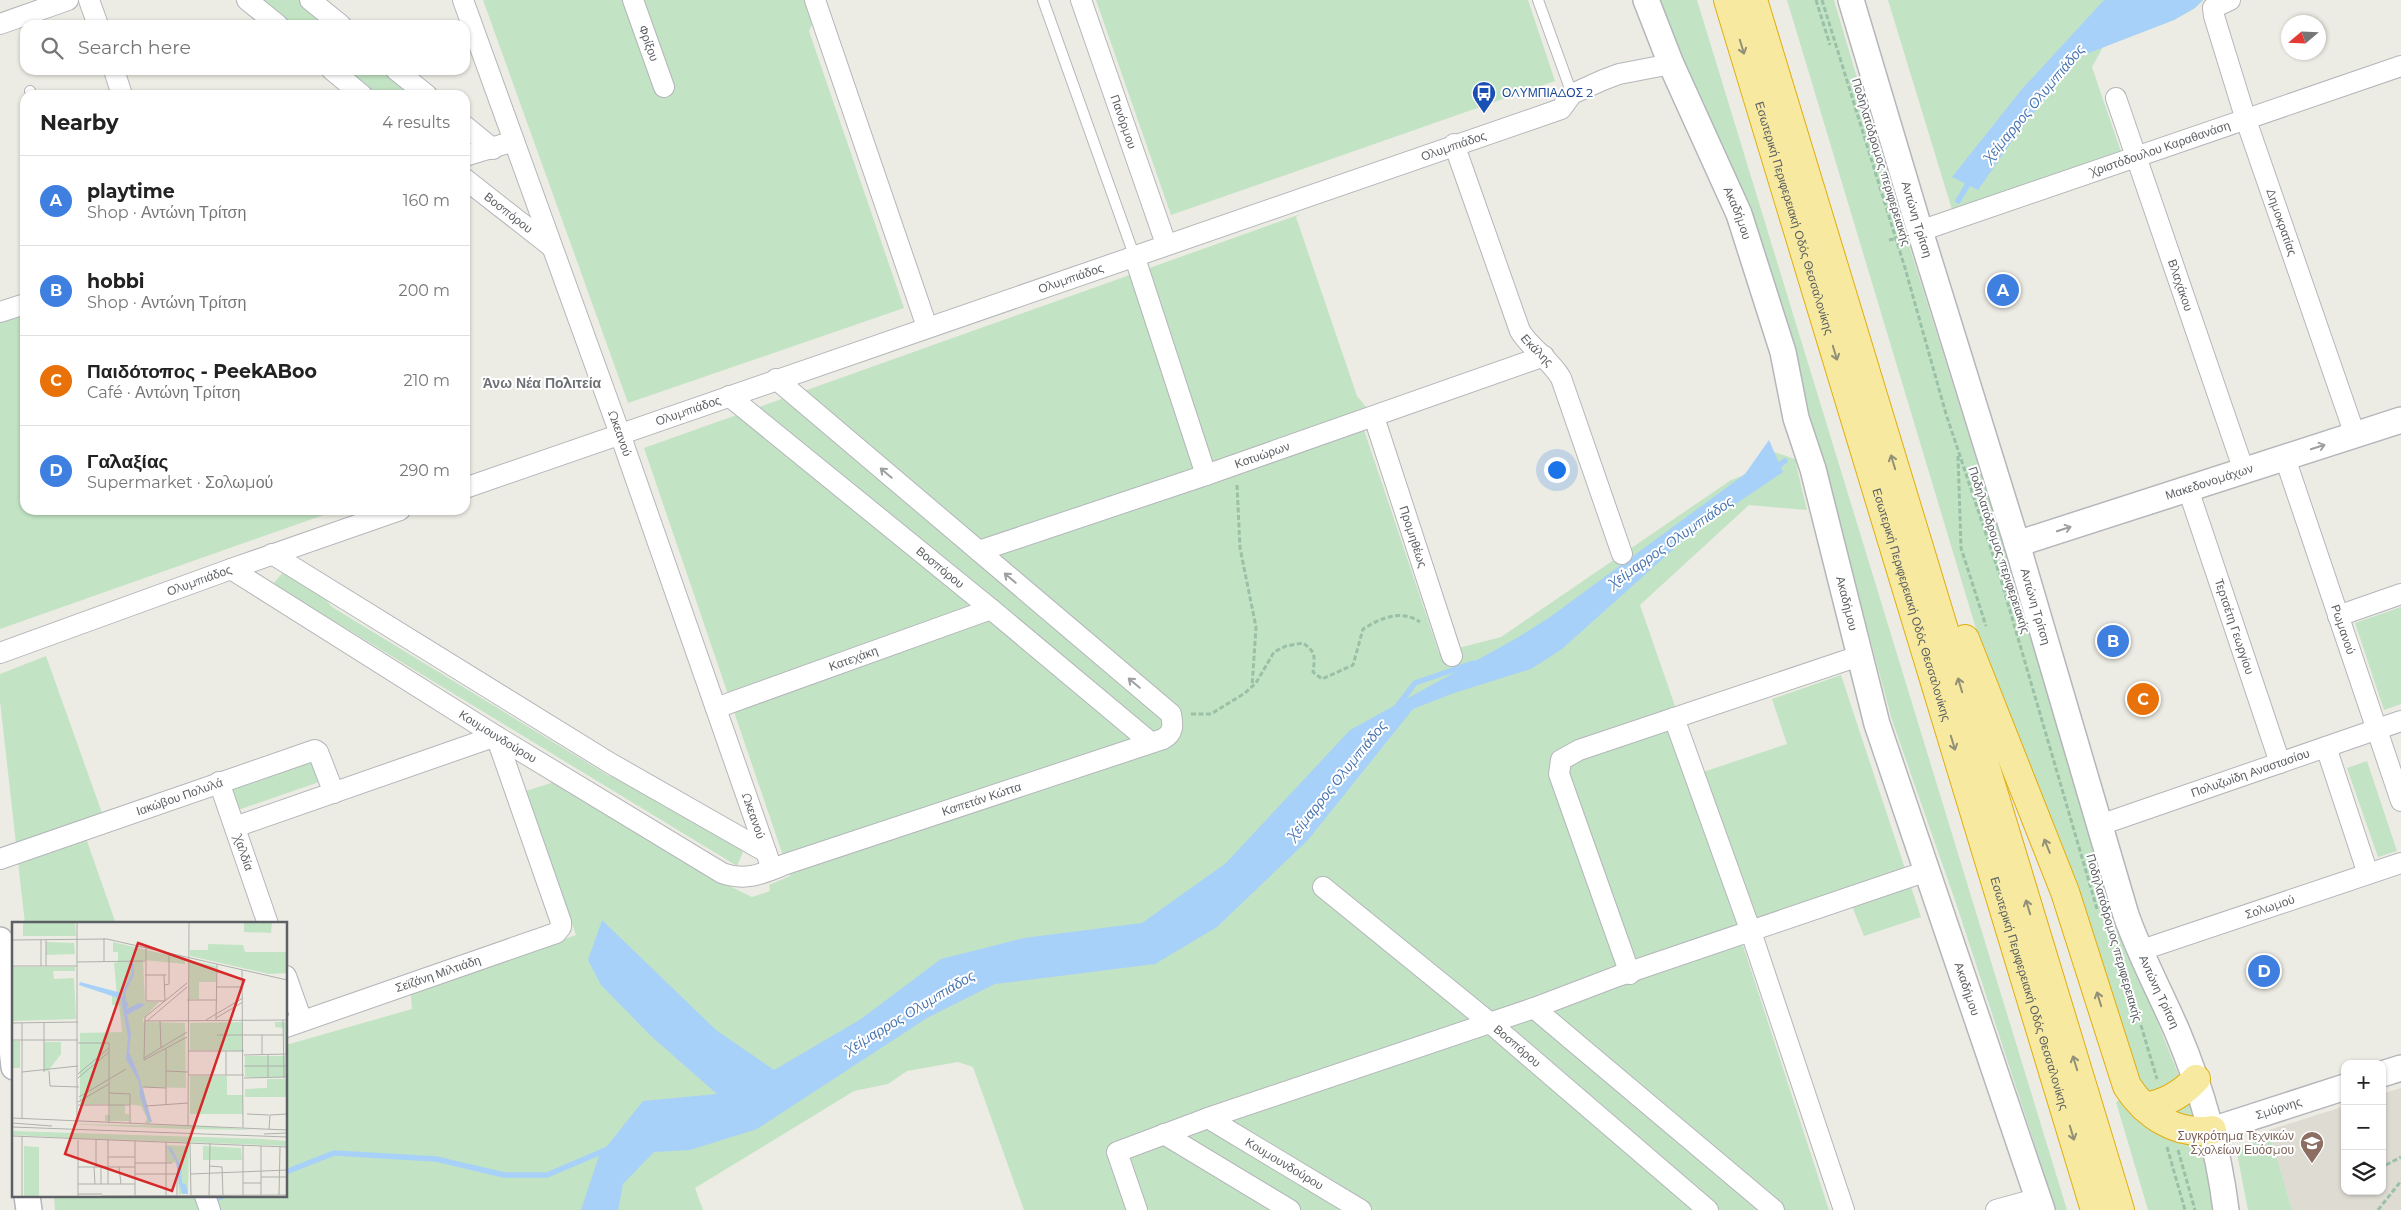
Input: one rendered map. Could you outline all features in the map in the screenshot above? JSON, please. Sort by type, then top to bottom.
[{"type":"highway","name":"Εσωτερική Περιφερειακή Οδός Θεσσαλονίκης","points":[[1728,0],[2096,1210]]},
{"type":"highway","name":"Εσωτερική Περιφερειακή Οδός Θεσσαλονίκης","points":[[1753,0],[2120,1210]]},
{"type":"highway","points":[[1905,504],[1921,520],[1974,667],[2065,892],[2122,1076],[2132,1094],[2158,1117],[2197,1132],[2212,1130]]},
{"type":"highway","points":[[2158,1117],[2168,1101],[2183,1092],[2196,1080]]},
{"type":"street","points":[[0,24],[68,0]]},
{"type":"street","points":[[89,0],[96,20]]},
{"type":"street","points":[[247,0],[272,20]]},
{"type":"street","points":[[310,0],[335,20]]},
{"type":"street","name":"Ωκεανού","points":[[463,0],[620,434],[769,861]]},
{"type":"street","name":"Φρίξου","points":[[633,0],[664,87]]},
{"type":"street","points":[[815,0],[927,327]]},
{"type":"street","name":"Πανόρμου","points":[[1081,0],[1166,244]]},
{"type":"street","name":"Ακαδήμου","points":[[1646,0],[1671,64],[1739,214],[1783,352],[1796,418],[1820,497],[1877,724],[2041,1204]]},
{"type":"street","name":"Αντώνη Τρίτση","points":[[1851,0],[2139,951],[2171,1018],[2196,1080],[2212,1130],[2226,1210]]},
{"type":"street","name":"Δημοκρατίας","points":[[2222,4],[2246,120],[2355,435]]},
{"type":"street","name":"Ολυμπιάδος","points":[[470,486],[1561,108],[1572,94],[1619,74],[1671,64]]},
{"type":"street","name":"Χριστόδουλου Καραθανάση","points":[[1920,231],[1998,206],[2136,156],[2401,66]]},
{"type":"street","points":[[116,75],[120,90]]},
{"type":"street","points":[[338,75],[356,90]]},
{"type":"street","points":[[402,75],[421,90]]},
{"type":"street","name":"Βλαχάκου","points":[[2116,98],[2244,471]]},
{"type":"street","points":[[470,130],[493,149]]},
{"type":"street","points":[[470,155],[514,141]]},
{"type":"street","name":"Εκάλης","points":[[1454,144],[1520,331],[1525,340],[1544,356],[1561,378],[1622,554]]},
{"type":"street","name":"Βοσπόρου","points":[[470,183],[552,247]]},
{"type":"street","points":[[1134,255],[1206,475]]},
{"type":"street","points":[[0,312],[20,306]]},
{"type":"street","name":"Κοτυώρων","points":[[978,552],[1374,417],[1544,356]]},
{"type":"street","points":[[776,379],[1171,714]]},
{"type":"street","name":"Βοσπόρου","points":[[728,396],[991,609],[1150,742]]},
{"type":"street","name":"Προμηθέως","points":[[1374,417],[1450,650]]},
{"type":"street","name":"Μακεδονομάχων","points":[[2017,544],[2401,420]]},
{"type":"street","name":"Ρωμανού","points":[[2285,458],[2401,800]]},
{"type":"street","name":"Τερτσέτη Γεωργίου","points":[[2188,489],[2280,763]]},
{"type":"street","name":"Ολυμπιάδος","points":[[0,653],[231,568],[385,515]]},
{"type":"street","points":[[272,554],[769,861]]},
{"type":"street","name":"Κουμουνδούρου","points":[[231,568],[496,736],[722,873],[746,878],[769,861]]},
{"type":"street","points":[[2338,616],[2401,594]]},
{"type":"street","name":"Κατεχάκη","points":[[716,708],[991,609]]},
{"type":"street","points":[[1630,974],[1559,774],[1561,760],[1579,750],[1859,656]]},
{"type":"street","name":"Καπετάν Κώττα","points":[[769,861],[1164,739],[1170,734],[1172,727],[1171,714]]},
{"type":"street","points":[[1674,718],[1751,932],[1844,1210]]},
{"type":"street","name":"Πολυζωίδη Αναστασίου","points":[[2100,825],[2401,721]]},
{"type":"street","points":[[234,827],[496,736]]},
{"type":"street","name":"Σεϊζάνη Μιλτιάδη","points":[[294,1024],[556,933],[561,926],[496,736]]},
{"type":"street","points":[[2326,747],[2368,874]]},
{"type":"street","name":"Ιακώβου Πολυλά","points":[[0,859],[315,750],[318,752],[334,793]]},
{"type":"street","name":"Χαλδία","points":[[219,782],[267,922]]},
{"type":"street","name":"Σολωμού","points":[[2139,951],[2401,863]]},
{"type":"street","points":[[1137,1210],[1116,1152],[1208,1118],[1534,1008],[1927,871]]},
{"type":"street","name":"Βοσπόρου","points":[[1324,887],[1489,1022],[1708,1210]]},
{"type":"street","points":[[0,940],[12,1049]]},
{"type":"street","points":[[288,988],[294,1024]]},
{"type":"street","points":[[1534,1008],[1774,1210]]},
{"type":"street","points":[[2386,1073],[2401,1068]]},
{"type":"street","name":"Σμύρνης","points":[[2212,1130],[2341,1088]]},
{"type":"street","name":"Κουμουνδούρου","points":[[1208,1118],[1361,1210]]},
{"type":"street","points":[[1164,1134],[1290,1210]]},
{"type":"street","points":[[206,1198],[210,1210]]},
{"type":"street","points":[[1996,1210],[2041,1204]]},
{"type":"lane","points":[[1043,0],[1134,255]]},
{"type":"lane","points":[[1538,0],[1572,94]]},
{"type":"path","points":[[1816,0],[1830,44]]},
{"type":"path","name":"Ποδηλατόδρομος περιφερειακής","points":[[1822,0],[1905,268],[1958,451],[1999,573],[2098,911],[2082,877]]},
{"type":"path","points":[[1958,451],[1961,548],[1986,628]]},
{"type":"path","points":[[1235,465],[1240,548],[1256,627],[1252,687]]},
{"type":"path","points":[[1171,714],[1211,714],[1252,687],[1274,652],[1286,646],[1303,643],[1313,650],[1315,656],[1313,672],[1322,680],[1341,672],[1353,665],[1363,629],[1381,618],[1411,616],[1450,650]]},
{"type":"path","points":[[2158,1117],[2185,1210]]},
{"type":"path","points":[[2158,1117],[2195,1210]]},
{"type":"path","points":[[2386,1165],[2401,1157]]},
{"type":"path","points":[[2378,1210],[2401,1181]]},
{"type":"shaded area","name":"Συγκρότημα Τεχνικών Σχολείων Ευόσμου","points":[[2401,1088],[2401,1210],[2292,1210],[2269,1130],[2341,1107],[2341,1195],[2386,1195],[2386,1093]]},
{"type":"green space","points":[[260,0],[300,0],[324,20],[284,20]]},
{"type":"green space","points":[[483,0],[810,0],[816,16],[809,31],[904,308],[628,403]]},
{"type":"green space","points":[[1096,0],[1528,0],[1555,81],[1171,215]]},
{"type":"green space","points":[[1658,0],[1697,0],[2067,1210],[2056,1210],[1957,906],[1892,720],[1805,397]]},
{"type":"green space","points":[[1787,0],[1834,0],[1868,115],[2131,956],[2193,1111],[2209,1180],[2213,1210],[2148,1210],[2116,1102],[2141,1090],[1980,642]]},
{"type":"green space","points":[[1888,0],[2203,0],[2195,8],[2174,20],[2103,47],[2092,67],[2121,152],[1953,213]]},
{"type":"green space","points":[[350,75],[391,75],[409,90],[368,90]]},
{"type":"green space","points":[[1301,214],[1296,217],[1357,396],[1367,408],[1358,412],[1439,653],[1501,637],[1731,480],[1742,476],[1774,452],[1795,459],[1798,462],[1796,464],[1807,510],[1749,505],[1640,605],[1675,706],[1661,712],[1685,778],[1787,744],[1772,699],[1841,675],[1921,917],[1864,936],[1846,891],[1737,927],[1829,1210],[1024,1210],[973,1067],[958,1062],[907,1071],[888,1084],[854,1091],[695,1188],[703,1210],[55,1210],[54,1198],[288,1198],[288,1044],[412,1009],[411,995],[576,935],[526,791],[554,782],[717,880],[752,897],[770,891],[769,885],[790,876],[644,448]]},
{"type":"green space","points":[[20,316],[20,515],[324,515],[0,629],[0,322]]},
{"type":"green space","points":[[284,571],[325,599],[332,607],[609,776],[622,778],[733,842],[743,852],[737,866],[273,584]]},
{"type":"green space","points":[[2401,607],[2401,704],[2384,710],[2355,623]]},
{"type":"green space","points":[[46,656],[102,813],[80,821],[115,922],[25,922],[0,701],[0,674]]},
{"type":"green space","points":[[314,758],[322,781],[238,810],[230,787]]},
{"type":"green space","points":[[2367,761],[2397,851],[2378,857],[2347,768]]},
{"type":"green space","points":[[2271,1137],[2292,1210],[2248,1210],[2236,1148]]},
{"type":"water","points":[[2104,0],[2203,0],[2195,8],[2174,20],[2081,56],[2021,128],[1978,190],[1952,177],[2022,89]]},
{"type":"water","points":[[1769,440],[1783,472],[1687,537],[1562,649],[1531,669],[1454,693],[1413,709],[1308,840],[1217,927],[1155,964],[995,984],[927,1018],[757,1129],[690,1150],[654,1152],[623,1184],[618,1210],[581,1210],[599,1156],[643,1101],[717,1094],[651,1036],[601,985],[588,960],[602,920],[716,1030],[774,1070],[861,1019],[941,959],[1024,938],[1142,923],[1226,863],[1350,730],[1517,638],[1550,617],[1745,474]]},
{"type":"waterway","name":"Χείμαρρος Ολυμπιάδος","points":[[1958,201],[1971,179]]},
{"type":"waterway","name":"Χείμαρρος Ολυμπιάδος","points":[[1773,469],[1785,461]]},
{"type":"waterway","name":"Χείμαρρος Ολυμπιάδος","points":[[1396,708],[1415,683],[1473,663]]},
{"type":"waterway","points":[[288,1171],[334,1153],[436,1159],[504,1175],[547,1175],[608,1149]]},
{"type":"waterway","points":[[213,1200],[218,1198]]},
{"type":"place","name":"ΟΛΥΜΠΙΑΔΟΣ 2","points":[[1484,114]]},
{"type":"place","name":"playtime","points":[[2003,290]]},
{"type":"place","name":"hobbi","points":[[2113,641]]},
{"type":"place","name":"Παιδότοπος - PeekABoo","points":[[2143,699]]},
{"type":"place","name":"Γαλαξίας","points":[[2264,971]]},
{"type":"place","name":"Συγκρότημα Τεχνικών Σχολείων Ευόσμου","points":[[2312,1164]]},
{"type":"district","name":"Άνω Νέα Πολιτεία","points":[[542,383]]}]
